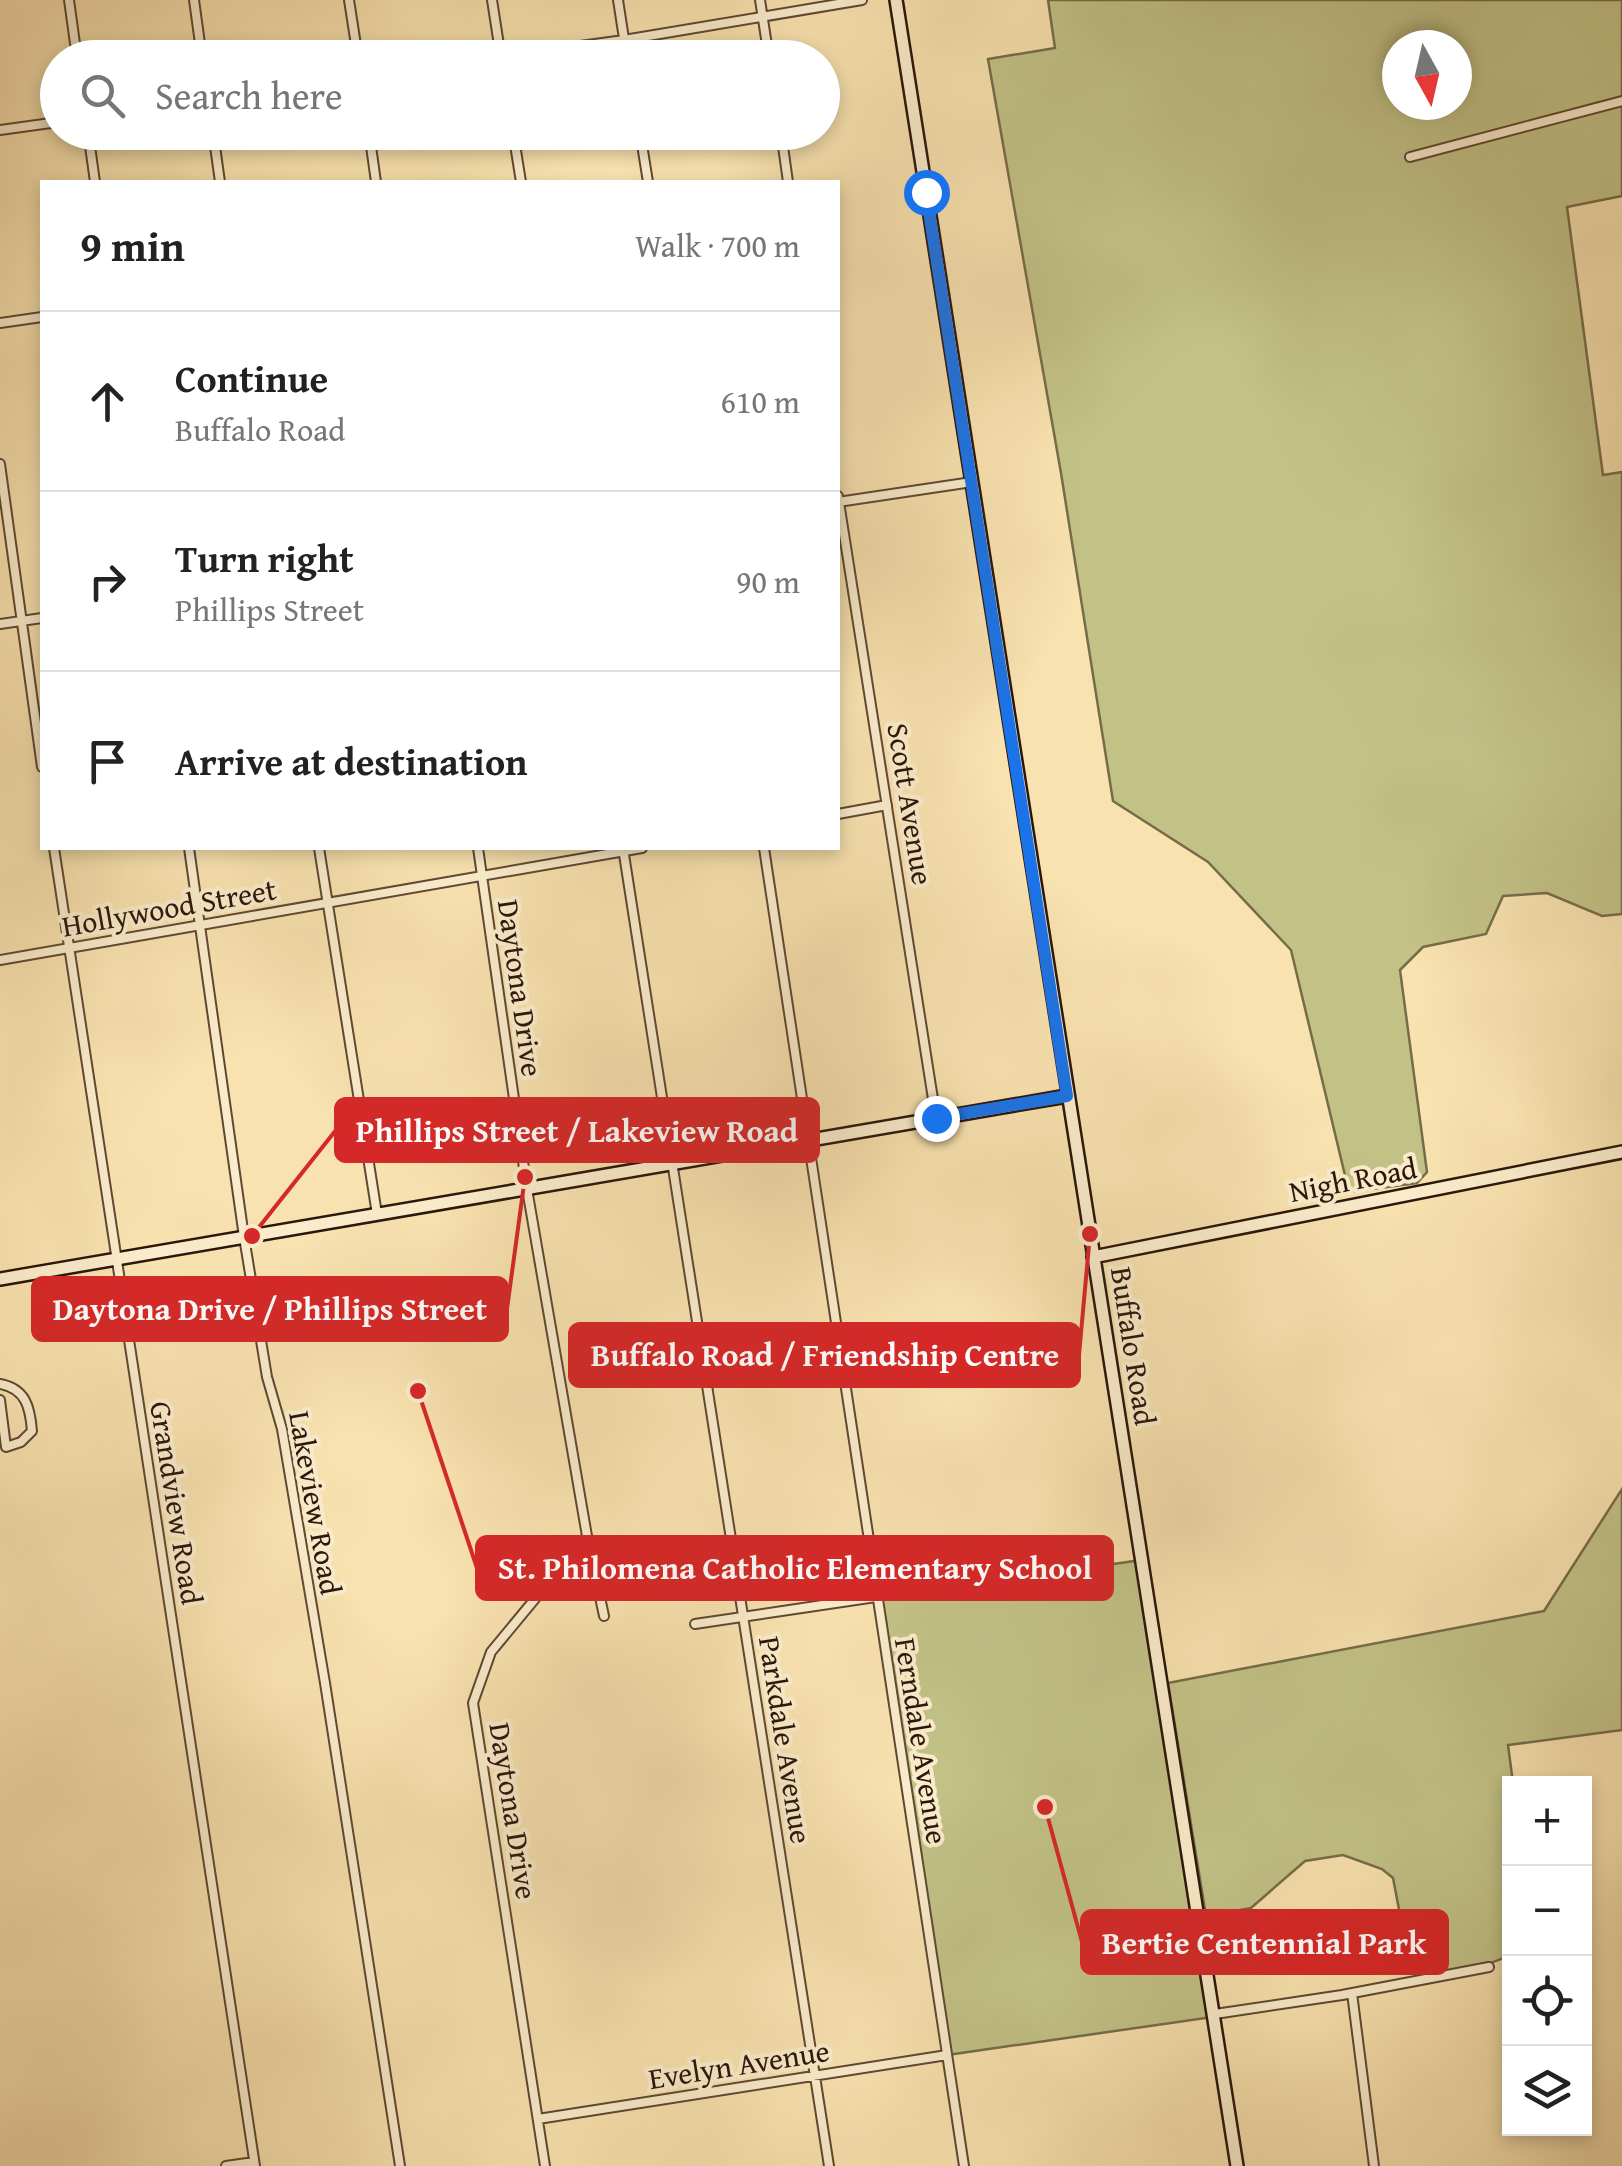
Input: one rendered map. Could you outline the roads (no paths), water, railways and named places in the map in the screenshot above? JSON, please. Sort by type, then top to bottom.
[{"type":"street","points":[[69,0],[75,40]]},
{"type":"street","points":[[194,0],[200,40]]},
{"type":"street","points":[[349,0],[355,40]]},
{"type":"street","points":[[492,0],[496,40]]},
{"type":"street","points":[[618,0],[624,40],[862,0]]},
{"type":"street","points":[[760,0],[766,40]]},
{"type":"street","name":"Buffalo Road","points":[[896,0],[1237,2166]]},
{"type":"street","points":[[1410,157],[1622,101]]},
{"type":"street","points":[[0,130],[40,124]]},
{"type":"street","points":[[90,150],[94,180]]},
{"type":"street","points":[[216,150],[220,180]]},
{"type":"street","points":[[372,150],[376,180]]},
{"type":"street","points":[[516,150],[521,180]]},
{"type":"street","points":[[643,150],[648,180]]},
{"type":"street","points":[[784,150],[788,180]]},
{"type":"street","points":[[0,323],[40,317]]},
{"type":"street","points":[[0,464],[40,752]]},
{"type":"street","points":[[840,500],[972,482]]},
{"type":"street","name":"Scott Avenue","points":[[840,512],[936,1118]]},
{"type":"street","points":[[0,624],[40,618]]},
{"type":"street","points":[[840,814],[887,805]]},
{"type":"street","name":"Grandview Road","points":[[54,850],[254,2164]]},
{"type":"street","name":"Lakeview Road","points":[[189,850],[244,1237],[267,1377],[282,1430],[400,2166]]},
{"type":"street","points":[[319,850],[377,1214]]},
{"type":"street","name":"Daytona Drive","points":[[478,850],[527,1188],[588,1536],[492,1652],[473,1703],[545,2166]]},
{"type":"street","name":"Hollywood Street","points":[[0,960],[618,850]]},
{"type":"street","name":"Parkdale Avenue","points":[[623,850],[828,2166]]},
{"type":"street","name":"Ferndale Avenue","points":[[764,850],[964,2166]]},
{"type":"street","points":[[0,1279],[1067,1096]]},
{"type":"street","name":"Nigh Road","points":[[1093,1257],[1622,1152]]},
{"type":"street","points":[[0,1384],[22,1394],[30,1408],[32,1430],[20,1442],[6,1447],[0,1400]]},
{"type":"street","points":[[588,1536],[604,1616]]},
{"type":"street","points":[[695,1624],[876,1597]]},
{"type":"street","points":[[1215,2014],[1489,1966]]},
{"type":"street","points":[[1352,1993],[1374,2166]]},
{"type":"street","name":"Evelyn Avenue","points":[[538,2120],[947,2055]]},
{"type":"street","points":[[226,2166],[254,2164]]},
{"type":"place","name":"Daytona Drive / Phillips Street","points":[[525,1177]]},
{"type":"place","name":"Buffalo Road / Friendship Centre","points":[[1090,1234]]},
{"type":"place","name":"Phillips Street / Lakeview Road","points":[[252,1236]]},
{"type":"place","name":"St. Philomena Catholic Elementary School","points":[[418,1391]]},
{"type":"place","name":"Bertie Centennial Park","points":[[1045,1807]]}]
